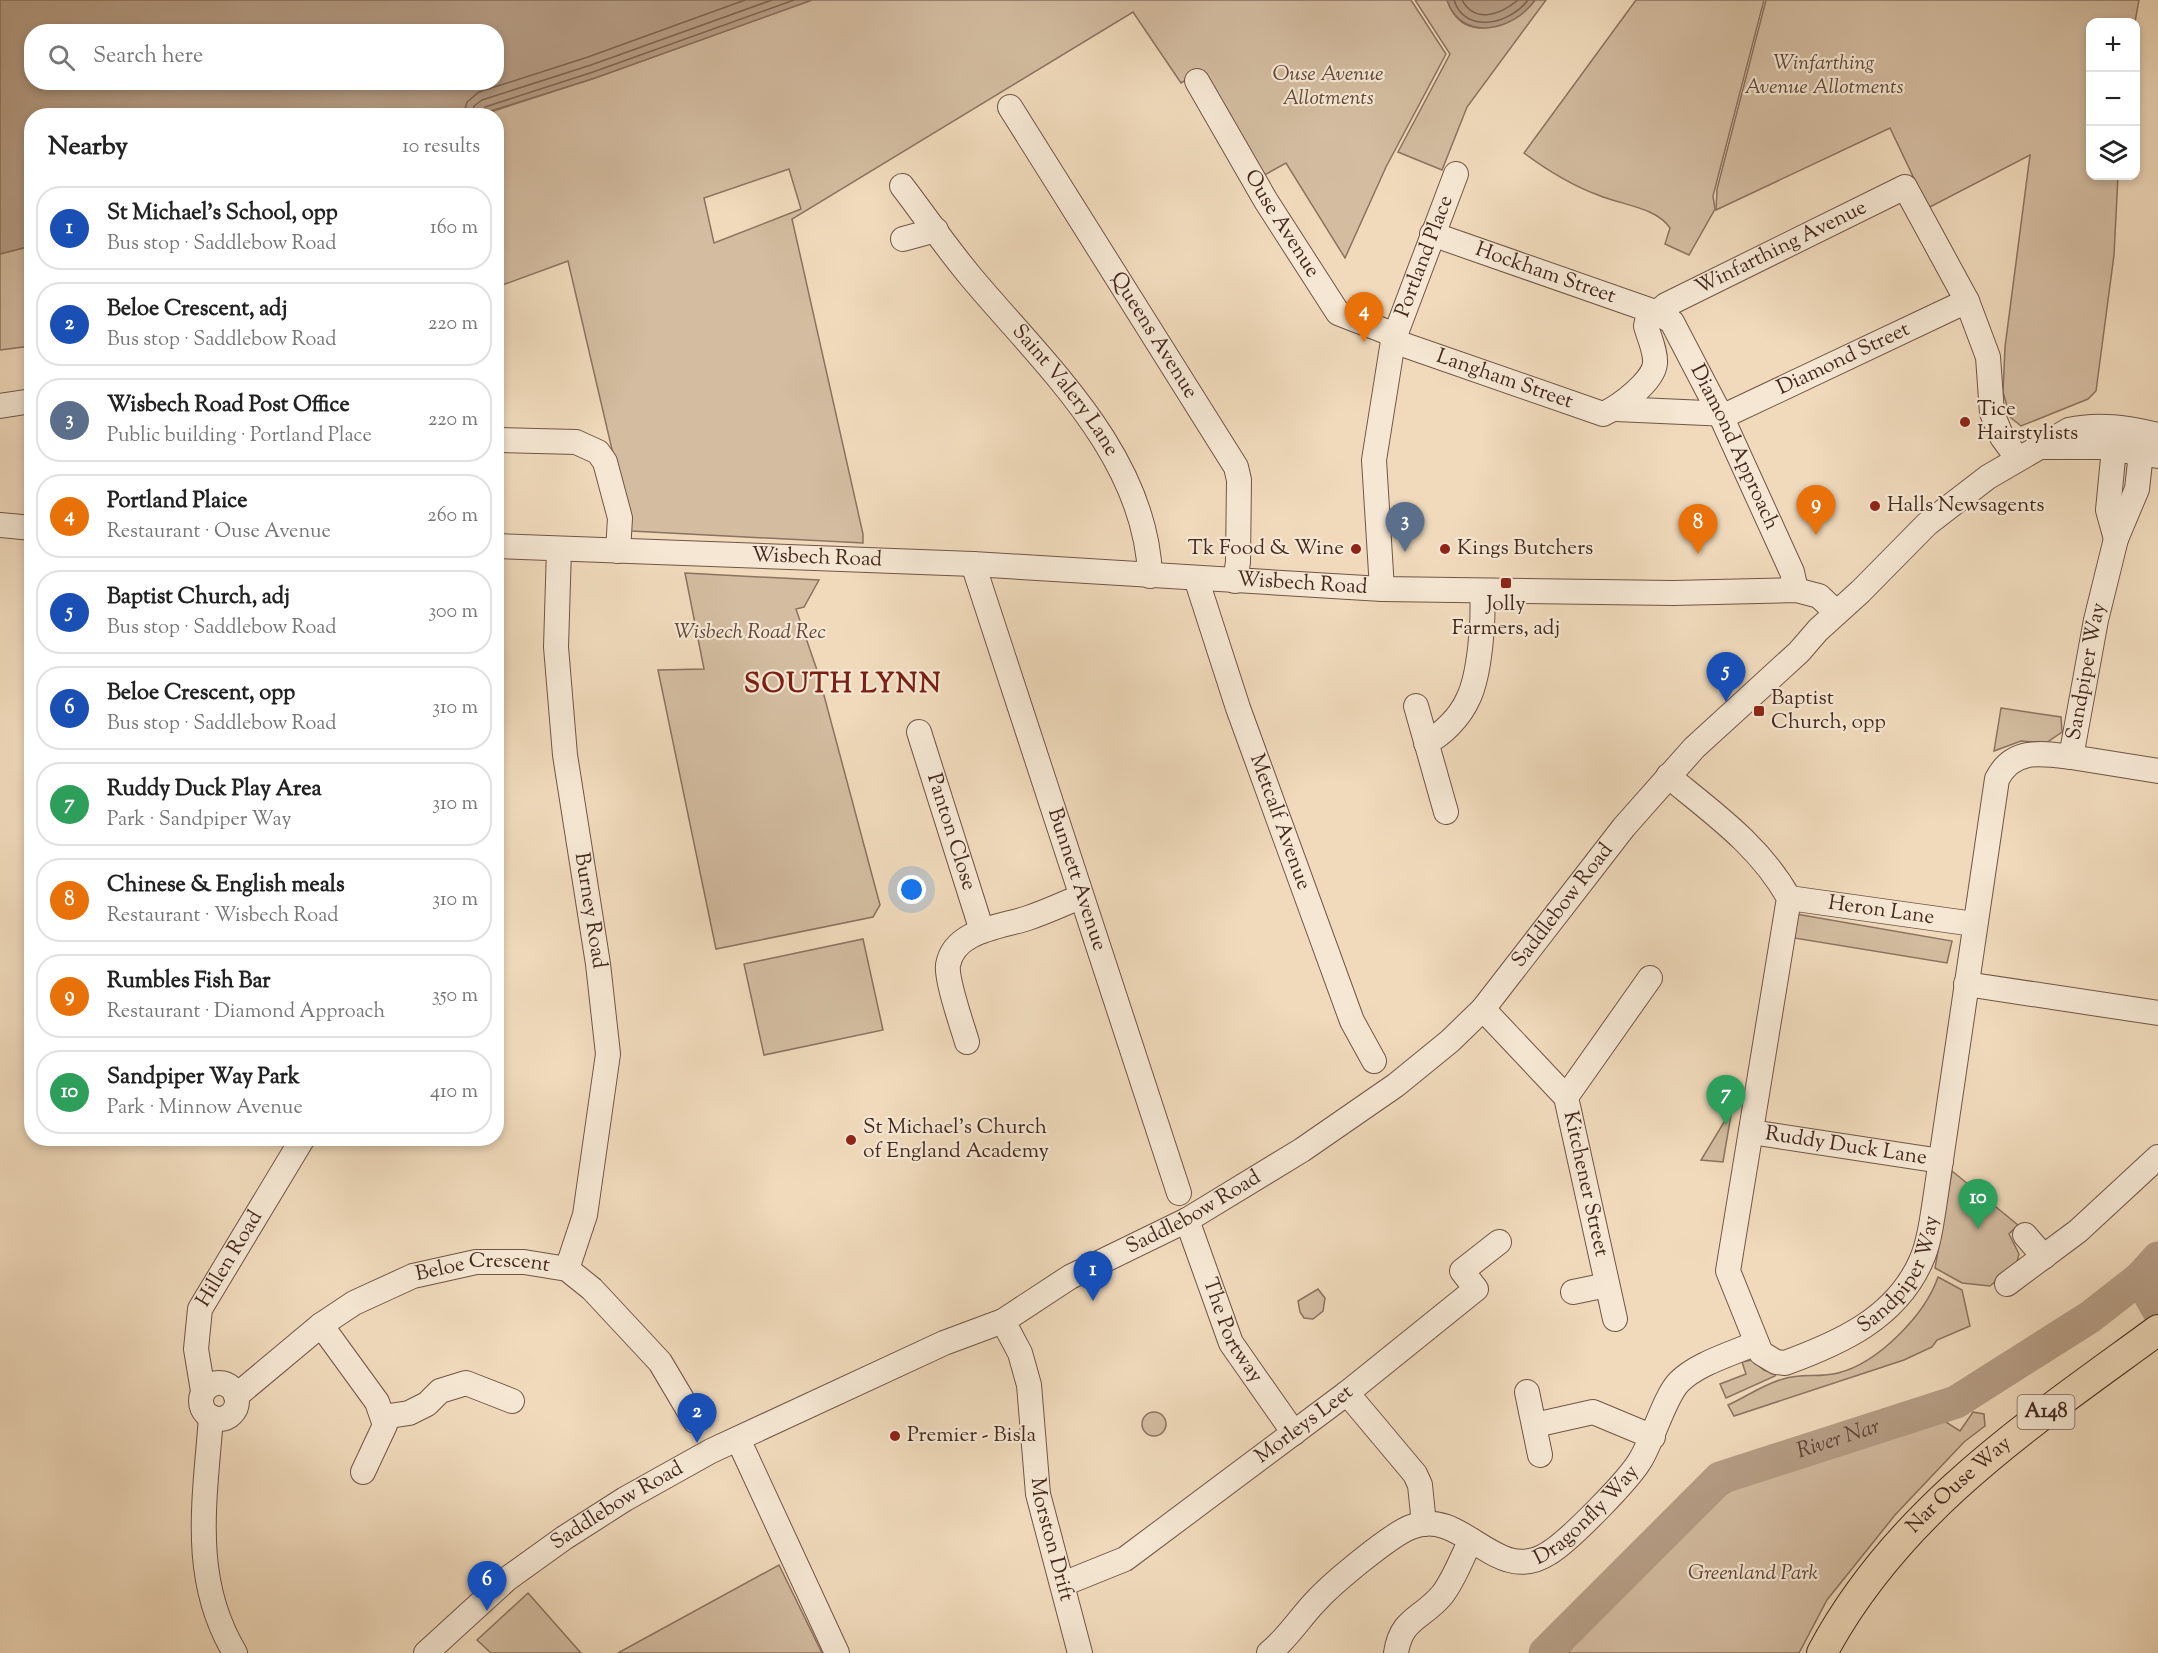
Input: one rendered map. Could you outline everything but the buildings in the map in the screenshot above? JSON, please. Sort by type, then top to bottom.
[{"type":"main road","name":"Nar Ouse Way","points":[[1822,1653],[1842,1616],[1856,1597],[1891,1552],[1940,1500],[2000,1446],[2158,1330]]},
{"type":"street","name":"Ouse Avenue","points":[[1197,81],[1266,201],[1338,314],[1394,338]]},
{"type":"street","name":"Queens Avenue","points":[[1010,107],[1236,466],[1239,480],[1238,562],[1235,581]]},
{"type":"street","name":"Portland Place","points":[[1382,589],[1374,460],[1394,338],[1456,174]]},
{"type":"street","name":"Saint Valery Lane","points":[[902,186],[969,275],[1081,404],[1104,438],[1144,526],[1150,576]]},
{"type":"street","name":"Winfarthing Avenue","points":[[1658,312],[1666,305],[1905,187],[1967,301]]},
{"type":"street","points":[[903,239],[936,230]]},
{"type":"street","name":"Hockham Street","points":[[1432,234],[1658,312]]},
{"type":"street","points":[[1967,301],[1988,357],[1992,413],[2002,437],[2018,459]]},
{"type":"street","name":"Diamond Street","points":[[1721,416],[1967,301]]},
{"type":"street","points":[[1616,409],[1653,374],[1656,360],[1646,326],[1647,321],[1658,312]]},
{"type":"street","name":"Diamond Approach","points":[[1658,312],[1672,322],[1721,416],[1792,572],[1796,590]]},
{"type":"street","name":"Langham Street","points":[[1394,338],[1603,414],[1616,409],[1721,416]]},
{"type":"street","points":[[0,406],[24,402]]},
{"type":"street","points":[[1836,612],[1861,591],[1927,524],[1988,477],[2069,430],[2085,426],[2115,427],[2158,435]]},
{"type":"street","points":[[504,440],[576,442],[598,452],[605,462],[620,518],[618,551]]},
{"type":"street","points":[[2041,447],[2114,448],[2150,454]]},
{"type":"street","name":"Sandpiper Way","points":[[2114,448],[2108,510],[2116,539]]},
{"type":"street","name":"Sandpiper Way","points":[[1789,898],[1728,1271],[1761,1353],[1768,1358],[1785,1363],[1848,1338],[1887,1307],[1921,1262],[1928,1243],[1941,1161],[1997,779],[2003,768],[2019,756],[2040,753],[2071,757],[2094,627],[2116,539],[2150,454]]},
{"type":"street","points":[[0,525],[24,527]]},
{"type":"street","name":"Wisbech Road","points":[[504,546],[973,564],[1382,589],[1673,593],[1796,590],[1819,596],[1836,612]]},
{"type":"street","name":"Burney Road","points":[[559,549],[556,647],[565,755],[609,1054],[585,1215],[567,1269]]},
{"type":"street","name":"Bunnett Avenue","points":[[973,564],[1080,897],[1179,1193]]},
{"type":"street","name":"Metcalf Avenue","points":[[1196,578],[1238,708],[1348,1010],[1374,1061]]},
{"type":"street","points":[[1426,743],[1440,735],[1467,702],[1473,688],[1483,611],[1482,592]]},
{"type":"street","name":"Saddlebow Road","points":[[426,1653],[507,1580],[564,1538],[625,1499],[738,1439],[944,1343],[1003,1321],[1070,1277],[1187,1220],[1302,1150],[1396,1085],[1450,1041],[1483,1009],[1624,827],[1668,776],[1694,748],[1799,652],[1836,612]]},
{"type":"street","points":[[1416,706],[1446,812]]},
{"type":"street","name":"Panton Close","points":[[919,732],[982,931]]},
{"type":"street","points":[[2071,757],[2158,771]]},
{"type":"street","points":[[1668,776],[1754,849],[1770,867],[1789,898]]},
{"type":"street","points":[[967,1042],[948,967],[952,954],[965,939],[982,931],[1029,918],[1080,897]]},
{"type":"street","name":"Heron Lane","points":[[1789,898],[1974,924]]},
{"type":"street","points":[[1566,1097],[1650,978]]},
{"type":"street","points":[[1966,984],[2158,1013]]},
{"type":"street","name":"Kitchener Street","points":[[1483,1009],[1566,1097],[1615,1319]]},
{"type":"street","name":"Ruddy Duck Lane","points":[[1751,1132],[1941,1161]]},
{"type":"street","name":"Hillen Road","points":[[235,1653],[221,1624],[206,1581],[203,1522],[211,1417],[201,1403],[203,1391],[196,1349],[200,1309],[298,1146]]},
{"type":"street","points":[[2007,1284],[2102,1210],[2158,1156]]},
{"type":"street","name":"The Portway","points":[[1187,1220],[1231,1343],[1294,1433]]},
{"type":"street","points":[[2025,1235],[2044,1257]]},
{"type":"street","name":"Morleys Leet","points":[[1063,1584],[1125,1558],[1347,1393],[1476,1289],[1462,1271],[1499,1242]]},
{"type":"street","name":"Beloe Crescent","points":[[236,1396],[321,1325],[354,1303],[414,1276],[476,1262],[524,1262],[567,1269],[608,1304],[660,1362],[696,1421]]},
{"type":"street","name":"Kitchener Street","points":[[1573,1292],[1607,1285]]},
{"type":"street","name":"Morston Drift","points":[[1003,1321],[1020,1353],[1029,1385],[1038,1494],[1080,1653]]},
{"type":"street","points":[[321,1325],[377,1402],[385,1425],[363,1472]]},
{"type":"street","name":"Dragonfly Way","points":[[1424,1524],[1440,1525],[1508,1562],[1538,1560],[1552,1552],[1632,1474],[1653,1437],[1677,1384],[1688,1374],[1756,1343]]},
{"type":"street","points":[[203,1391],[219,1383],[230,1387],[236,1396],[233,1413],[222,1419],[211,1417]]},
{"type":"street","points":[[382,1417],[410,1413],[426,1404],[440,1391],[466,1383],[512,1401]]},
{"type":"street","points":[[1527,1392],[1540,1455]]},
{"type":"street","points":[[1269,1653],[1291,1633],[1332,1585],[1400,1533],[1412,1526],[1424,1524],[1420,1485],[1415,1474],[1347,1393]]},
{"type":"street","points":[[1535,1425],[1593,1412],[1653,1437]]},
{"type":"street","points":[[738,1439],[837,1653]]},
{"type":"street","points":[[1396,1653],[1399,1636],[1409,1622],[1442,1595],[1471,1540]]},
{"type":"green space","name":"Ouse Avenue Allotments","points":[[812,0],[1411,0],[1446,54],[1386,167],[1345,258],[1286,163],[1259,178],[1198,73],[1181,83],[1133,12],[792,219],[863,534],[863,543],[631,531],[568,261],[504,284],[503,108],[595,78]],"holes":[[[789,169],[801,209],[714,243],[704,198]]]},
{"type":"green space","points":[[1415,0],[1447,0],[1452,11],[1466,25],[1483,28],[1493,26],[1525,10],[1535,0],[1546,0],[1467,107],[1442,170],[1398,152],[1450,54]]},
{"type":"green space","points":[[1636,0],[1764,0],[1713,196],[1715,209],[1689,255],[1665,244],[1670,228],[1656,215],[1578,187],[1524,153]]},
{"type":"green space","name":"Winfarthing Avenue Allotments","points":[[1766,0],[2139,0],[2136,18],[2086,18],[2086,180],[2118,180],[2114,255],[2096,391],[2088,399],[2021,426],[2010,417],[2003,392],[2005,347],[2030,155],[1928,208],[1890,128],[1716,210],[1717,189]]},
{"type":"green space","points":[[24,248],[24,347],[0,350],[0,254]]},
{"type":"green space","name":"Wisbech Road Rec","points":[[685,573],[819,580],[804,607],[796,609],[818,673],[880,905],[873,917],[716,949],[658,670],[704,669]]},
{"type":"green space","points":[[2001,708],[2061,717],[2062,732],[2046,743],[2021,741],[1994,751]]},
{"type":"green space","points":[[1796,914],[1952,941],[1947,963],[1788,937]]},
{"type":"green space","points":[[863,939],[883,1030],[764,1055],[744,964]]},
{"type":"green space","points":[[1732,1109],[1723,1162],[1701,1160]]},
{"type":"green space","points":[[1952,1171],[2018,1225],[2009,1234],[2019,1254],[2017,1262],[1990,1286],[1962,1283],[1935,1268]]},
{"type":"green space","points":[[1938,1277],[1962,1290],[1970,1326],[1937,1340],[1932,1347],[1904,1360],[1734,1416],[1728,1405],[1776,1381],[1790,1377],[1838,1373],[1869,1359],[1898,1336],[1923,1307]]},
{"type":"green space","points":[[1318,1289],[1325,1298],[1323,1311],[1313,1319],[1304,1318],[1298,1301]]},
{"type":"green space","points":[[1752,1360],[1764,1370],[1776,1374],[1775,1376],[1726,1398],[1720,1384],[1746,1374],[1742,1362]]},
{"type":"green space","points":[[1154,1412],[1163,1415],[1166,1424],[1163,1433],[1154,1436],[1145,1433],[1142,1424],[1145,1415]]},
{"type":"green space","name":"Greenland Park","points":[[1973,1412],[1984,1414],[1985,1426],[1964,1442],[1895,1515],[1827,1600],[1799,1653],[1568,1653],[1579,1638],[1715,1501],[1747,1480],[1938,1417],[1960,1431]]},
{"type":"green space","points":[[779,1565],[822,1653],[618,1653]]},
{"type":"green space","points":[[528,1593],[581,1653],[491,1653],[477,1640]]},
{"type":"water","points":[[0,0],[812,0],[595,78],[500,108],[24,108],[24,248],[0,254]]},
{"type":"water","points":[[1447,0],[1535,0],[1526,11],[1514,19],[1488,28],[1475,27],[1464,22],[1454,14]]},
{"type":"waterway","name":"River Nar","points":[[1545,1653],[1720,1478],[1956,1402],[2090,1317],[2140,1278],[2158,1258]]},
{"type":"waterway","points":[[2140,1278],[2158,1310]]},
{"type":"place","name":"Portland Plaice","points":[[1364,342]]},
{"type":"place","name":"Tice Hairstylists","points":[[1965,422]]},
{"type":"place","name":"Halls Newsagents","points":[[1875,506]]},
{"type":"place","name":"Rumbles Fish Bar","points":[[1816,535]]},
{"type":"place","name":"Tk Food & Wine","points":[[1356,549]]},
{"type":"place","name":"Kings Butchers","points":[[1445,549]]},
{"type":"place","name":"Wisbech Road Post Office","points":[[1405,552]]},
{"type":"place","name":"Chinese & English meals","points":[[1698,554]]},
{"type":"place","name":"Jolly Farmers, adj","points":[[1506,583]]},
{"type":"place","name":"Baptist Church, adj","points":[[1726,702]]},
{"type":"place","name":"Baptist Church, opp","points":[[1759,711]]},
{"type":"place","name":"Ruddy Duck Play Area","points":[[1726,1125]]},
{"type":"place","name":"St Michael's Church of England Academy","points":[[851,1140]]},
{"type":"place","name":"Sandpiper Way Park","points":[[1978,1229]]},
{"type":"place","name":"St Michael's School, opp","points":[[1093,1301]]},
{"type":"place","name":"Premier - Bisla","points":[[895,1436]]},
{"type":"place","name":"Beloe Crescent, adj","points":[[697,1443]]},
{"type":"place","name":"Beloe Crescent, opp","points":[[487,1611]]},
{"type":"district","name":"SOUTH LYNN","points":[[843,685]]}]
